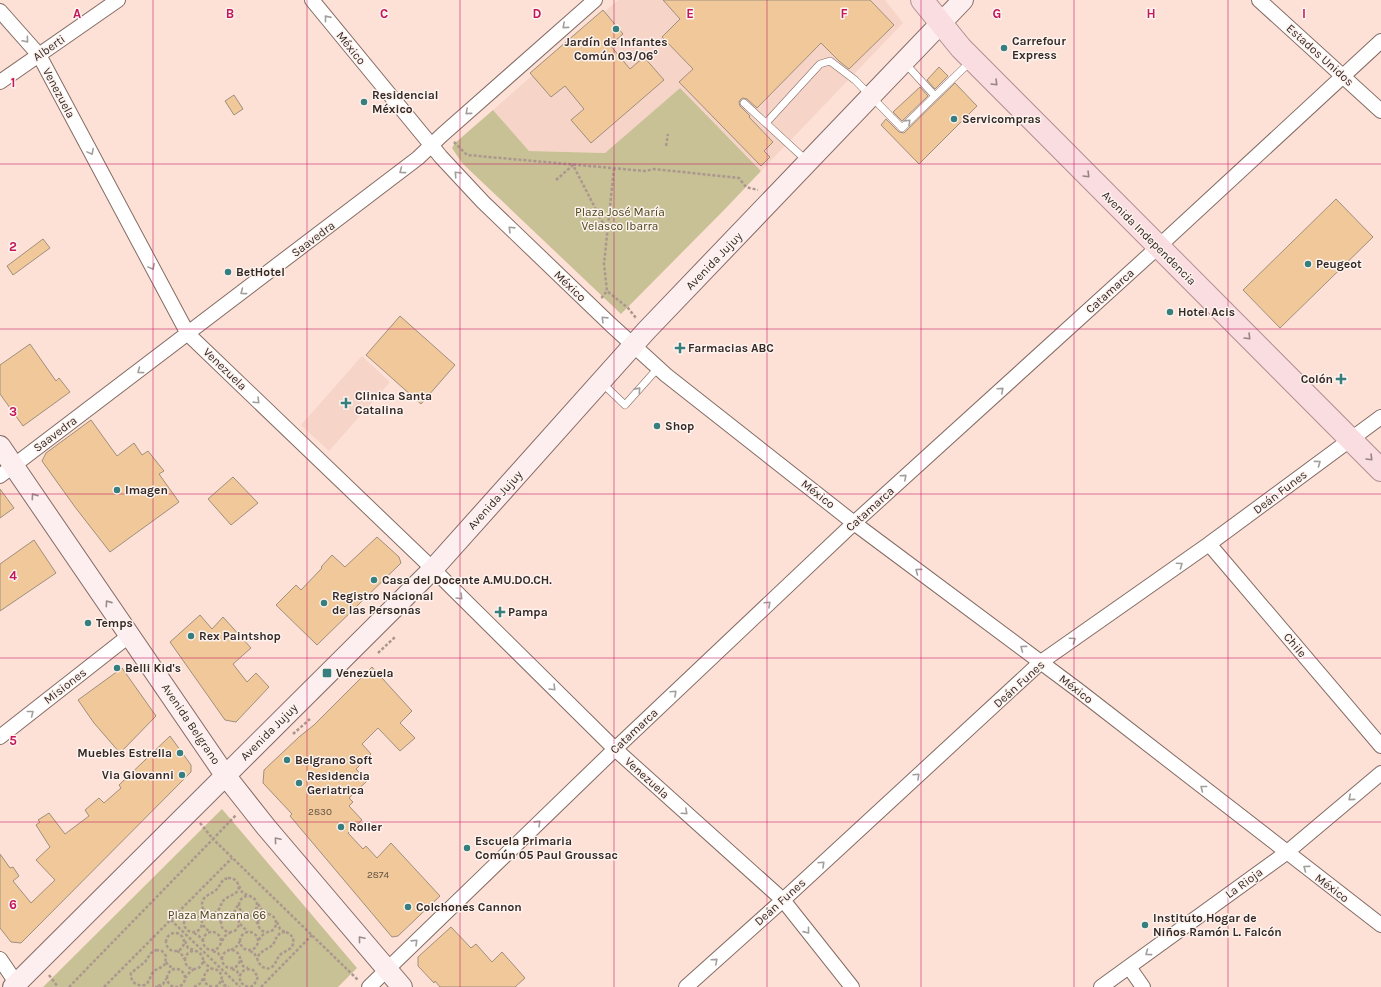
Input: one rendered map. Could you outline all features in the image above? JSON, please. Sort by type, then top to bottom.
[{"type":"main road","name":"Avenida Independencia","points":[[922,0],[972,60],[1381,470]]},
{"type":"main road","name":"Avenida Jujuy","points":[[16,986],[432,569],[646,331],[963,0]]},
{"type":"main road","name":"Avenida Belgrano","points":[[0,446],[7,471],[130,635],[225,775],[402,987]]},
{"type":"street","name":"Alberti","points":[[0,82],[118,0]]},
{"type":"street","name":"México","points":[[312,0],[441,157],[483,202],[633,346],[658,368],[854,523],[1041,662],[1381,926]]},
{"type":"street","name":"Saavedra","points":[[7,471],[418,158],[595,0]]},
{"type":"street","name":"Estados Unidos","points":[[1259,0],[1381,111]]},
{"type":"street","name":"Venezuela","points":[[0,11],[39,55],[188,334],[432,569],[615,749],[783,900],[852,987]]},
{"type":"street","name":"Catamarca","points":[[364,984],[387,969],[615,749],[854,523],[1158,247],[1381,41]]},
{"type":"street","name":"Deán Funes","points":[[686,987],[783,900],[1041,662],[1209,544],[1381,417]]},
{"type":"street","name":"Chile","points":[[1209,544],[1381,746]]},
{"type":"street","name":"Misiones","points":[[0,737],[130,635]]},
{"type":"street","name":"La Rioja","points":[[1101,987],[1286,853],[1381,773]]},
{"type":"street","points":[[0,959],[16,986]]},
{"type":"street","points":[[1128,967],[1143,987]]},
{"type":"lane","points":[[766,123],[820,64],[830,61],[849,75],[902,128],[972,60]]},
{"type":"lane","points":[[904,62],[935,96]]},
{"type":"lane","points":[[744,103],[808,162]]},
{"type":"lane","points":[[601,382],[625,405],[658,368]]},
{"type":"path","points":[[666,146],[668,134]]},
{"type":"path","points":[[442,135],[455,143],[467,155],[645,171],[654,169],[739,178]]},
{"type":"path","points":[[556,180],[573,165]]},
{"type":"path","points":[[573,165],[607,232]]},
{"type":"path","points":[[614,168],[604,264],[607,291],[628,308],[646,331]]},
{"type":"path","points":[[378,652],[395,637]]},
{"type":"path","points":[[293,734],[310,719]]},
{"type":"path","points":[[69,987],[248,804]]},
{"type":"path","points":[[213,839],[364,984]]},
{"type":"path","points":[[104,987],[232,858]]},
{"type":"path","points":[[231,932],[228,932],[223,928],[218,916],[206,912],[202,907],[204,898],[216,890],[225,879],[231,878],[238,883],[242,892],[255,899],[262,910],[274,917],[280,929],[289,934],[294,941],[292,947],[279,956],[272,966],[267,968],[261,967],[254,953],[242,946],[240,941]]},
{"type":"path","points":[[211,914],[217,912],[225,899],[235,894],[238,889],[238,883]]},
{"type":"path","points":[[221,922],[224,917],[235,911],[244,897],[250,896]]},
{"type":"path","points":[[248,914],[256,910],[257,902]]},
{"type":"path","points":[[239,904],[240,910],[254,918],[262,930],[267,932]]},
{"type":"path","points":[[229,914],[237,917],[242,928],[256,935],[259,941]]},
{"type":"path","points":[[258,924],[260,917],[269,914]]},
{"type":"path","points":[[187,930],[184,922],[189,915],[198,915],[206,929],[219,935],[222,942]]},
{"type":"path","points":[[171,920],[183,934],[221,970],[241,986],[249,987],[254,985],[258,977],[256,972],[243,966],[238,953],[230,950]]},
{"type":"path","points":[[250,951],[257,946],[261,936],[275,928],[276,920]]},
{"type":"path","points":[[193,932],[201,928],[202,922]]},
{"type":"path","points":[[213,950],[218,948],[225,936],[236,930],[240,924]]},
{"type":"path","points":[[183,934],[187,930]]},
{"type":"path","points":[[187,930],[199,936],[206,947],[218,953],[225,966]]},
{"type":"path","points":[[183,934],[174,932],[168,935],[166,941],[167,947],[181,953],[185,959],[186,965],[194,969]]},
{"type":"path","points":[[203,942],[206,935],[211,932]]},
{"type":"path","points":[[222,959],[225,953],[237,946],[243,935],[248,932]]},
{"type":"path","points":[[257,958],[260,953],[273,945],[280,933],[289,934]]},
{"type":"path","points":[[183,934],[184,941],[188,948],[202,952]]},
{"type":"path","points":[[261,987],[312,935]]},
{"type":"path","points":[[175,951],[181,949],[184,941]]},
{"type":"path","points":[[206,947],[202,952],[203,960],[207,966],[212,969]]},
{"type":"path","points":[[156,950],[162,952],[166,956],[166,962],[163,967],[151,975],[146,984],[138,986],[132,982],[131,973],[145,962],[151,953],[156,950]]},
{"type":"path","points":[[185,959],[187,953],[194,950]]},
{"type":"path","points":[[232,968],[235,968],[239,964],[241,958]]},
{"type":"path","points":[[167,977],[168,983],[176,987],[182,985],[189,973],[200,967],[203,960]]},
{"type":"path","points":[[166,962],[169,966],[183,972],[185,978]]},
{"type":"path","points":[[221,970],[225,966]]},
{"type":"path","points":[[225,966],[237,971],[240,976],[241,986]]},
{"type":"path","points":[[157,987],[164,983],[169,971],[175,968]]},
{"type":"path","points":[[193,987],[201,983],[206,971],[212,969],[221,970]]},
{"type":"path","points":[[240,976],[244,970],[250,969]]},
{"type":"path","points":[[221,970],[224,985],[229,987]]},
{"type":"path","points":[[204,977],[205,983],[213,987],[219,985],[222,980]]},
{"type":"path","points":[[157,987],[162,987]]},
{"type":"shaded area","points":[[618,0],[885,0],[903,23],[761,171],[680,88],[605,153],[529,151],[493,110]]},
{"type":"shaded area","name":"Clinica Santa Catalina","points":[[362,356],[390,382],[329,451],[301,425]]},
{"type":"green space","name":"Plaza José María Velasco Ibarra","points":[[680,88],[761,171],[621,314],[462,163],[452,148],[455,143],[493,110],[529,151],[605,153]]},
{"type":"green space","name":"Plaza Manzana 66","points":[[222,809],[357,968],[338,987],[43,987]]},
{"type":"building","points":[[663,0],[870,0],[894,25],[849,69],[821,43],[757,108],[747,99],[741,99],[739,102],[740,106],[773,142],[764,151],[770,157],[761,166],[679,82],[693,69],[662,37],[680,19]]},
{"type":"building","points":[[603,10],[623,34],[610,45],[630,69],[644,57],[664,80],[591,143],[571,120],[584,109],[565,86],[551,97],[530,73]]},
{"type":"building","points":[[939,67],[948,76],[935,89],[927,80]]},
{"type":"building","points":[[955,83],[977,106],[919,164],[881,125],[886,119],[899,132],[904,133]]},
{"type":"building","points":[[920,87],[928,96],[902,121],[893,112]]},
{"type":"building","points":[[234,95],[243,109],[234,115],[225,101]]},
{"type":"building","name":"Peugeot","points":[[1336,199],[1373,237],[1280,328],[1243,290]]},
{"type":"building","points":[[43,239],[50,248],[13,275],[7,266]]},
{"type":"building","points":[[400,316],[455,365],[421,404],[366,355]]},
{"type":"building","points":[[30,344],[56,381],[59,378],[70,392],[23,426],[0,394],[0,365]]},
{"type":"building","points":[[91,420],[117,456],[134,443],[142,455],[148,451],[164,471],[159,474],[179,502],[110,552],[42,461],[46,453]]},
{"type":"building","points":[[233,477],[258,503],[231,525],[208,499]]},
{"type":"building","points":[[0,489],[14,508],[0,518]]},
{"type":"building","points":[[377,537],[399,557],[401,563],[317,645],[276,605],[296,585],[301,590],[332,555],[345,567]]},
{"type":"building","points":[[34,540],[56,573],[0,611],[0,564]]},
{"type":"building","points":[[200,615],[212,629],[223,617],[251,648],[233,664],[247,682],[256,673],[269,687],[236,722],[225,720],[170,642]]},
{"type":"building","points":[[372,667],[412,711],[400,723],[415,738],[400,751],[378,728],[362,744],[371,754],[356,769],[367,781],[349,798],[353,802],[349,806],[362,820],[348,833],[363,849],[366,846],[377,858],[391,843],[440,896],[398,936],[392,937],[290,816],[292,814],[263,783],[264,770],[314,725]]},
{"type":"building","points":[[122,668],[156,716],[120,753],[94,723],[78,700]]},
{"type":"building","points":[[170,736],[191,765],[191,772],[21,943],[11,942],[0,928],[0,854],[10,868],[13,867],[19,876],[13,881],[31,903],[55,880],[36,860],[50,847],[36,825],[40,822],[38,820],[49,813],[65,834],[89,816],[85,810],[99,798],[104,803],[121,788],[119,785]]},
{"type":"building","points":[[451,927],[471,948],[476,944],[492,962],[502,952],[525,978],[515,987],[440,987],[435,981],[434,983],[418,966],[418,957]]},
{"type":"place","name":"Jardín de Infantes Común 03/06°","points":[[616,29]]},
{"type":"place","name":"Carrefour Express","points":[[1004,48]]},
{"type":"place","name":"Residencial México","points":[[364,102]]},
{"type":"place","name":"Servicompras","points":[[954,119]]},
{"type":"place","name":"Peugeot","points":[[1308,264]]},
{"type":"place","name":"BetHotel","points":[[228,272]]},
{"type":"place","name":"Hotel Acis","points":[[1170,312]]},
{"type":"place","name":"Farmacias ABC","points":[[680,348]]},
{"type":"place","name":"Colón","points":[[1341,379]]},
{"type":"place","name":"Clinica Santa Catalina","points":[[346,403]]},
{"type":"place","name":"Shop","points":[[657,426]]},
{"type":"place","name":"Imagen","points":[[117,490]]},
{"type":"place","name":"Casa del Docente A.MU.DO.CH.","points":[[374,580]]},
{"type":"place","name":"Registro Nacional de las Personas","points":[[324,603]]},
{"type":"place","name":"Pampa","points":[[500,612]]},
{"type":"place","name":"Temps","points":[[88,623]]},
{"type":"place","name":"Rex Paintshop","points":[[191,636]]},
{"type":"place","name":"Belli Kid's","points":[[117,668]]},
{"type":"place","name":"Venezuela","points":[[327,673]]},
{"type":"place","name":"Muebles Estrella","points":[[180,753]]},
{"type":"place","name":"Belgrano Soft","points":[[287,760]]},
{"type":"place","name":"Via Giovanni","points":[[182,775]]},
{"type":"place","name":"Residencia Geriatrica","points":[[299,783]]},
{"type":"place","name":"Roller","points":[[341,827]]},
{"type":"place","name":"Escuela Primaria Común 05 Paul Groussac","points":[[467,848]]},
{"type":"place","name":"Colchones Cannon","points":[[408,907]]},
{"type":"place","name":"Instituto Hogar de Niños Ramón L. Falcón","points":[[1145,925]]}]
